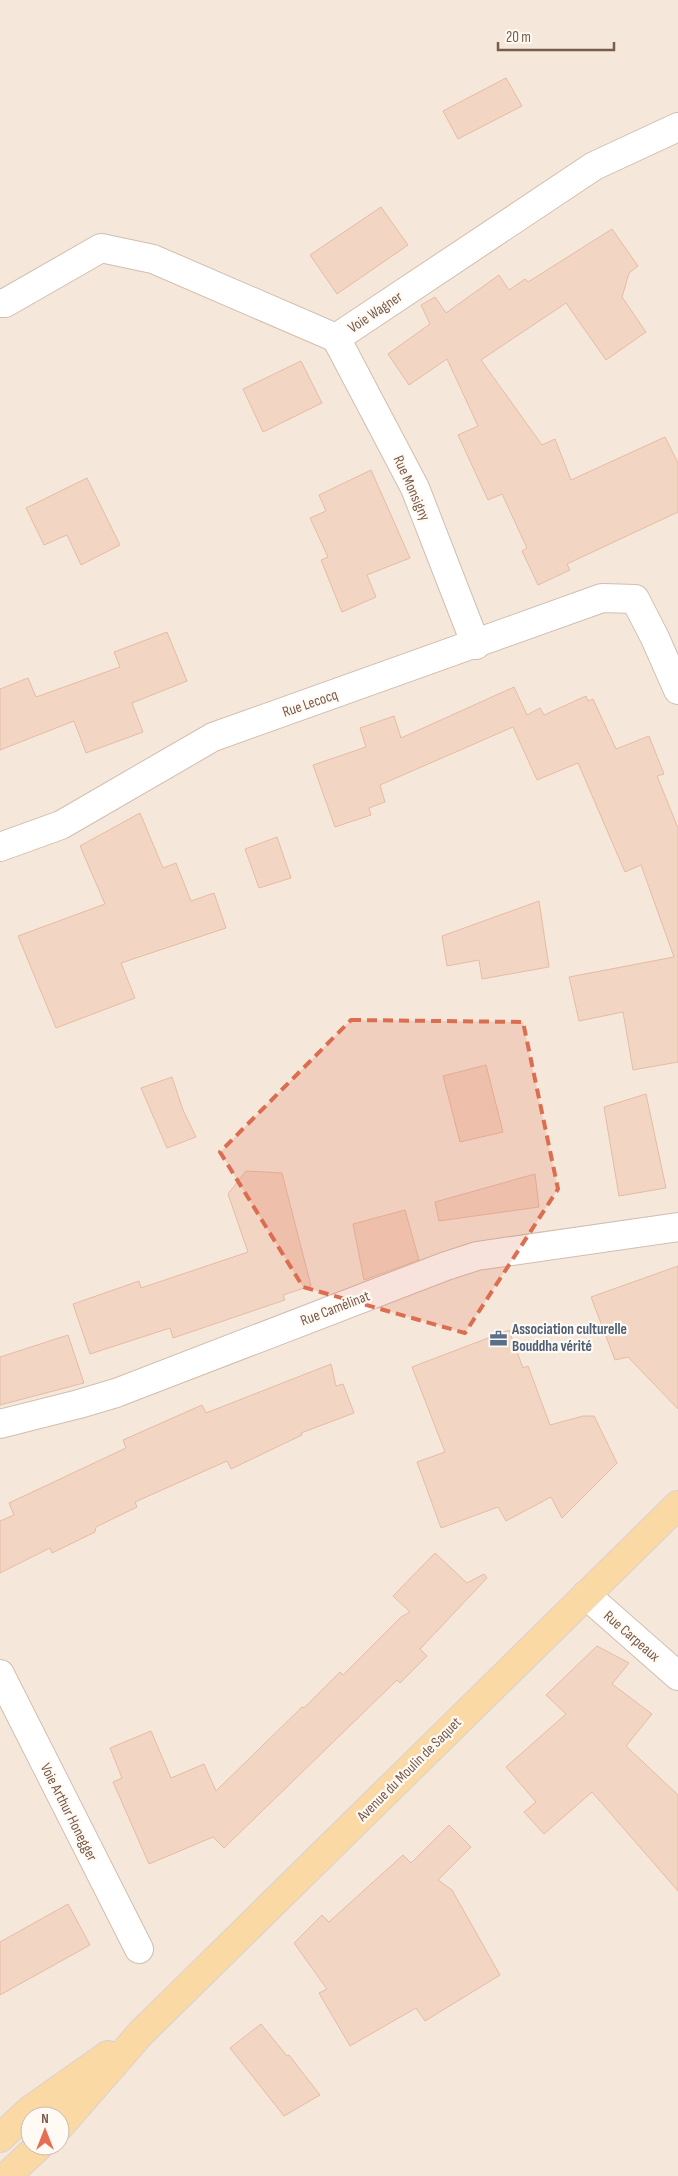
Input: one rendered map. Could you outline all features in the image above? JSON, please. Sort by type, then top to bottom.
[{"type":"main road","name":"Avenue du Moulin de Saquet","points":[[70,2115],[141,2033],[678,1504]]},
{"type":"main road","name":"Avenue du Moulin de Saquet","points":[[0,2138],[30,2110],[141,2033]]},
{"type":"main road","points":[[7,2176],[28,2156]]},
{"type":"street","name":"Voie Wagner","points":[[0,302],[5,303],[101,248],[153,259],[336,338],[594,166],[678,127]]},
{"type":"street","name":"Rue Monsigny","points":[[336,338],[415,488],[476,645]]},
{"type":"street","name":"Rue Lecocq","points":[[0,847],[61,825],[213,738],[476,645],[602,598],[635,599],[678,690]]},
{"type":"street","name":"Rue Camélinat","points":[[0,1424],[79,1404],[116,1392],[446,1266],[487,1255],[678,1227]]},
{"type":"street","name":"Rue Carpeaux","points":[[586,1595],[678,1676]]},
{"type":"street","name":"Voie Arthur Honegger","points":[[0,1674],[139,1949]]},
{"type":"highlighted area","points":[[351,1020],[523,1022],[558,1189],[465,1333],[303,1287],[220,1152]]},
{"type":"shaded area","points":[[0,0],[678,0],[678,2176],[0,2176]]},
{"type":"building","points":[[506,78],[522,106],[458,139],[443,111]]},
{"type":"building","points":[[381,207],[408,245],[337,294],[310,255]]},
{"type":"building","points":[[612,229],[638,266],[629,273],[622,297],[646,332],[606,360],[566,303],[481,360],[542,445],[555,439],[571,480],[665,437],[678,463],[678,512],[567,564],[570,570],[538,585],[522,551],[527,548],[502,494],[488,500],[458,435],[478,426],[447,359],[409,385],[388,354],[430,324],[421,305],[435,297],[446,313],[499,275],[509,290],[525,279],[528,282]]},
{"type":"building","points":[[301,361],[322,403],[263,432],[243,389]]},
{"type":"building","points":[[371,470],[410,558],[367,575],[376,597],[342,612],[321,560],[328,557],[310,518],[326,511],[319,495]]},
{"type":"building","points":[[87,478],[120,545],[81,565],[67,535],[44,545],[26,508]]},
{"type":"building","points":[[167,632],[187,681],[132,703],[143,732],[86,753],[74,721],[0,750],[0,689],[28,678],[36,697],[120,667],[114,652]]},
{"type":"building","points":[[514,687],[527,715],[540,708],[544,715],[586,696],[588,701],[593,699],[616,749],[649,736],[664,774],[657,776],[678,828],[678,1062],[633,1070],[623,1012],[579,1021],[569,977],[674,957],[641,865],[625,872],[578,763],[537,780],[513,727],[380,785],[385,802],[369,808],[371,815],[335,827],[313,765],[366,747],[360,728],[394,716],[401,738]]},
{"type":"building","points":[[140,813],[163,868],[176,863],[191,901],[214,893],[226,928],[121,963],[135,998],[56,1028],[18,936],[105,904],[80,846]]},
{"type":"building","points":[[277,837],[291,878],[259,888],[245,849]]},
{"type":"building","points":[[539,901],[549,967],[482,979],[479,960],[447,966],[442,936]]},
{"type":"building","points":[[486,1065],[503,1132],[460,1142],[443,1076]]},
{"type":"building","points":[[172,1077],[183,1110],[196,1137],[167,1148],[141,1088]]},
{"type":"building","points":[[646,1094],[666,1188],[619,1196],[604,1107]]},
{"type":"building","points":[[246,1171],[282,1173],[311,1286],[283,1295],[285,1300],[173,1338],[170,1328],[90,1354],[73,1304],[139,1281],[141,1288],[248,1252],[228,1194]]},
{"type":"building","points":[[535,1174],[539,1207],[439,1221],[435,1202]]},
{"type":"building","points":[[405,1210],[419,1260],[364,1280],[353,1224]]},
{"type":"building","points":[[678,1266],[678,1409],[628,1357],[615,1360],[591,1297]]},
{"type":"building","points":[[509,1330],[523,1368],[528,1366],[550,1425],[583,1416],[594,1416],[617,1463],[562,1518],[551,1497],[506,1521],[498,1507],[441,1528],[417,1462],[445,1452],[412,1367]]},
{"type":"building","points":[[68,1335],[84,1383],[0,1405],[0,1357]]},
{"type":"building","points":[[331,1364],[336,1386],[343,1384],[354,1413],[301,1433],[302,1435],[231,1469],[227,1461],[135,1502],[137,1507],[96,1527],[95,1532],[52,1553],[50,1548],[0,1573],[0,1521],[14,1515],[9,1503],[126,1448],[123,1440],[202,1405],[206,1413]]},
{"type":"building","points":[[435,1553],[467,1583],[484,1574],[487,1578],[420,1649],[427,1656],[400,1683],[397,1680],[224,1848],[213,1837],[149,1864],[113,1782],[122,1778],[110,1748],[151,1731],[171,1778],[204,1764],[216,1791],[302,1707],[304,1708],[340,1672],[343,1675],[401,1617],[410,1612],[393,1596]]},
{"type":"building","points":[[597,1646],[629,1663],[612,1684],[652,1714],[626,1746],[678,1795],[678,1891],[592,1792],[544,1834],[524,1812],[536,1802],[506,1767],[566,1714],[546,1695]]},
{"type":"building","points":[[449,1825],[471,1847],[438,1880],[452,1890],[500,1975],[425,2021],[416,2008],[350,2046],[319,1993],[327,1989],[294,1943],[322,1915],[329,1922],[403,1855],[411,1863]]},
{"type":"building","points":[[68,1904],[90,1945],[0,1995],[0,1942]]},
{"type":"building","points":[[261,2024],[287,2056],[289,2055],[320,2095],[284,2116],[230,2048]]},
{"type":"place","name":"Association culturelle Bouddha vérité","points":[[498,1338]]}]
